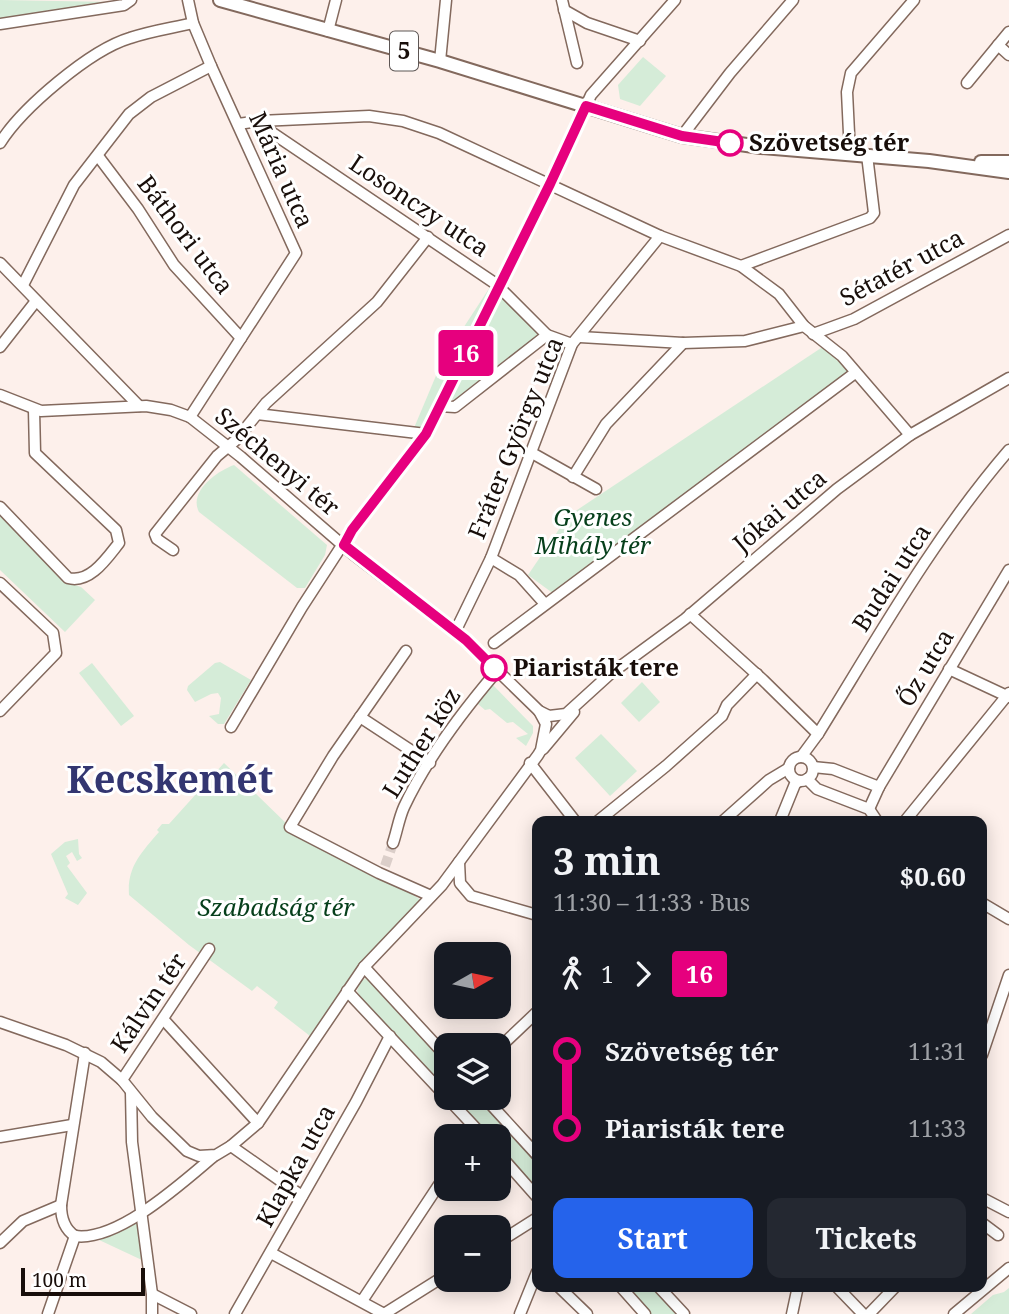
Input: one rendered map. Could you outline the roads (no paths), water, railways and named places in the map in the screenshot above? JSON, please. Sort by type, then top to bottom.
[{"type":"main road","name":"5","points":[[220,0],[440,61],[682,136],[761,148],[867,155],[1009,172]]},
{"type":"main road","name":"5","points":[[929,161],[1009,162]]},
{"type":"street","points":[[0,24],[124,5],[131,0]]},
{"type":"street","name":"Mária utca","points":[[188,0],[193,23],[211,66],[296,253],[190,417]]},
{"type":"street","points":[[328,31],[336,0]]},
{"type":"street","points":[[440,61],[446,0]]},
{"type":"street","points":[[590,693],[562,715],[549,716],[539,710],[466,640],[344,545],[352,530],[426,434],[500,287],[591,95],[675,0]]},
{"type":"street","points":[[682,136],[730,73],[793,0]]},
{"type":"street","points":[[850,154],[847,92],[852,73],[914,0]]},
{"type":"street","points":[[563,5],[587,23],[640,41]]},
{"type":"street","points":[[563,5],[577,63]]},
{"type":"street","points":[[0,143],[9,129],[33,104],[62,79],[103,51],[129,38],[193,23]]},
{"type":"street","points":[[967,83],[1009,32]]},
{"type":"street","points":[[998,46],[1009,55]]},
{"type":"street","points":[[23,285],[74,186],[129,114],[151,97],[211,66]]},
{"type":"street","points":[[238,124],[369,116],[403,121],[439,133],[660,236],[741,266],[779,294],[804,326],[831,345],[910,435]]},
{"type":"street","name":"Losonczy utca","points":[[260,121],[268,130],[500,287],[547,335]]},
{"type":"street","points":[[741,266],[858,225],[873,216],[867,155]]},
{"type":"street","name":"Báthori utca","points":[[98,156],[138,209],[174,265],[241,338]]},
{"type":"street","name":"Sétatér utca","points":[[813,334],[854,319],[1009,235]]},
{"type":"street","name":"Fráter György utca","points":[[491,558],[576,340],[660,236]]},
{"type":"street","points":[[173,550],[155,534],[217,456],[229,447],[266,403],[377,302],[428,237]]},
{"type":"street","points":[[0,263],[139,406]]},
{"type":"street","points":[[0,347],[36,301]]},
{"type":"street","points":[[439,406],[455,407],[547,335],[576,340],[682,343],[745,341],[804,326]]},
{"type":"street","points":[[573,477],[606,424],[682,343]]},
{"type":"street","points":[[494,643],[855,373]]},
{"type":"street","name":"Jókai utca","points":[[590,693],[610,674],[690,614],[837,489],[910,435],[1009,378]]},
{"type":"street","points":[[0,395],[41,411],[139,406],[171,410],[190,417]]},
{"type":"street","points":[[0,507],[68,578],[80,579],[90,574],[118,545],[119,537],[113,527],[38,457],[34,448],[34,410]]},
{"type":"street","points":[[257,414],[426,434]]},
{"type":"street","name":"Széchenyi tér","points":[[190,417],[344,545],[302,607],[231,727]]},
{"type":"street","name":"Budai utca","points":[[808,762],[818,734],[916,575],[979,484],[1009,450]]},
{"type":"street","points":[[532,453],[596,489]]},
{"type":"street","points":[[455,632],[491,558],[519,575],[545,604]]},
{"type":"street","name":"Őz utca","points":[[869,809],[879,787],[1009,570]]},
{"type":"street","points":[[0,583],[53,633],[56,653],[0,711]]},
{"type":"street","points":[[690,614],[818,734]]},
{"type":"street","points":[[406,651],[333,756],[290,827],[382,869],[430,896]]},
{"type":"street","points":[[909,816],[1008,696],[949,669]]},
{"type":"street","name":"Luther köz","points":[[393,843],[403,808],[430,763],[471,702],[497,671]]},
{"type":"street","points":[[604,816],[722,716],[727,705],[757,674]]},
{"type":"street","points":[[85,1053],[61,1205],[64,1223],[75,1236],[90,1235],[141,1214],[258,1123],[363,967],[459,862],[530,763],[590,693]]},
{"type":"street","points":[[539,710],[547,724],[541,750]]},
{"type":"street","points":[[360,717],[430,763]]},
{"type":"street","points":[[729,816],[769,780],[789,768],[794,759],[834,769],[879,787]]},
{"type":"street","points":[[782,816],[796,784],[812,774],[808,762]]},
{"type":"street","points":[[530,763],[571,816]]},
{"type":"street","points":[[789,768],[791,776],[869,809],[874,816]]},
{"type":"street","points":[[459,862],[460,883],[471,896],[532,914]]},
{"type":"street","points":[[987,906],[1009,919]]},
{"type":"street","name":"Kálvin tér","points":[[122,1080],[209,949]]},
{"type":"street","points":[[363,967],[434,1043]]},
{"type":"street","points":[[987,1034],[1009,975]]},
{"type":"street","points":[[347,991],[434,1084]]},
{"type":"street","points":[[511,1037],[532,1017]]},
{"type":"street","points":[[164,1020],[258,1123]]},
{"type":"street","points":[[0,1022],[85,1053],[107,1066],[122,1080],[152,1118],[190,1153],[204,1157],[216,1155]]},
{"type":"street","name":"Klapka utca","points":[[235,1314],[356,1102],[390,1036]]},
{"type":"street","points":[[131,1091],[132,1142],[152,1294],[152,1314]]},
{"type":"street","points":[[457,1110],[469,1124]]},
{"type":"street","points":[[496,1110],[532,1150]]},
{"type":"street","points":[[0,1137],[72,1125]]},
{"type":"street","points":[[231,1146],[302,1196]]},
{"type":"street","points":[[511,1168],[532,1191]]},
{"type":"street","points":[[362,1301],[434,1192]]},
{"type":"street","points":[[987,1201],[1004,1210],[1008,1199]]},
{"type":"street","points":[[0,1243],[23,1221],[61,1205]]},
{"type":"street","points":[[511,1234],[532,1221]]},
{"type":"street","points":[[987,1227],[998,1235]]},
{"type":"street","points":[[48,1314],[75,1236]]},
{"type":"street","points":[[271,1253],[384,1314],[434,1283]]},
{"type":"street","points":[[987,1286],[1009,1268]]},
{"type":"street","points":[[520,1314],[532,1284]]},
{"type":"street","points":[[564,1292],[587,1314]]},
{"type":"street","points":[[625,1292],[645,1314]]},
{"type":"street","points":[[664,1292],[684,1314]]},
{"type":"street","points":[[792,1314],[797,1292]]},
{"type":"street","points":[[842,1292],[863,1314]]},
{"type":"street","points":[[869,1314],[890,1292]]},
{"type":"street","points":[[954,1314],[980,1292]]},
{"type":"street","points":[[152,1294],[191,1314]]},
{"type":"tunnel","points":[[385,866],[393,843]]},
{"type":"place","name":"Szövetség tér","points":[[730,143]]},
{"type":"place","name":"Piaristák tere","points":[[494,668]]},
{"type":"district","name":"Kecskemét","points":[[170,780]]},
{"type":"park label","name":"Gyenes Mihály tér","points":[[593,532]]},
{"type":"park label","name":"Szabadság tér","points":[[276,908]]}]
